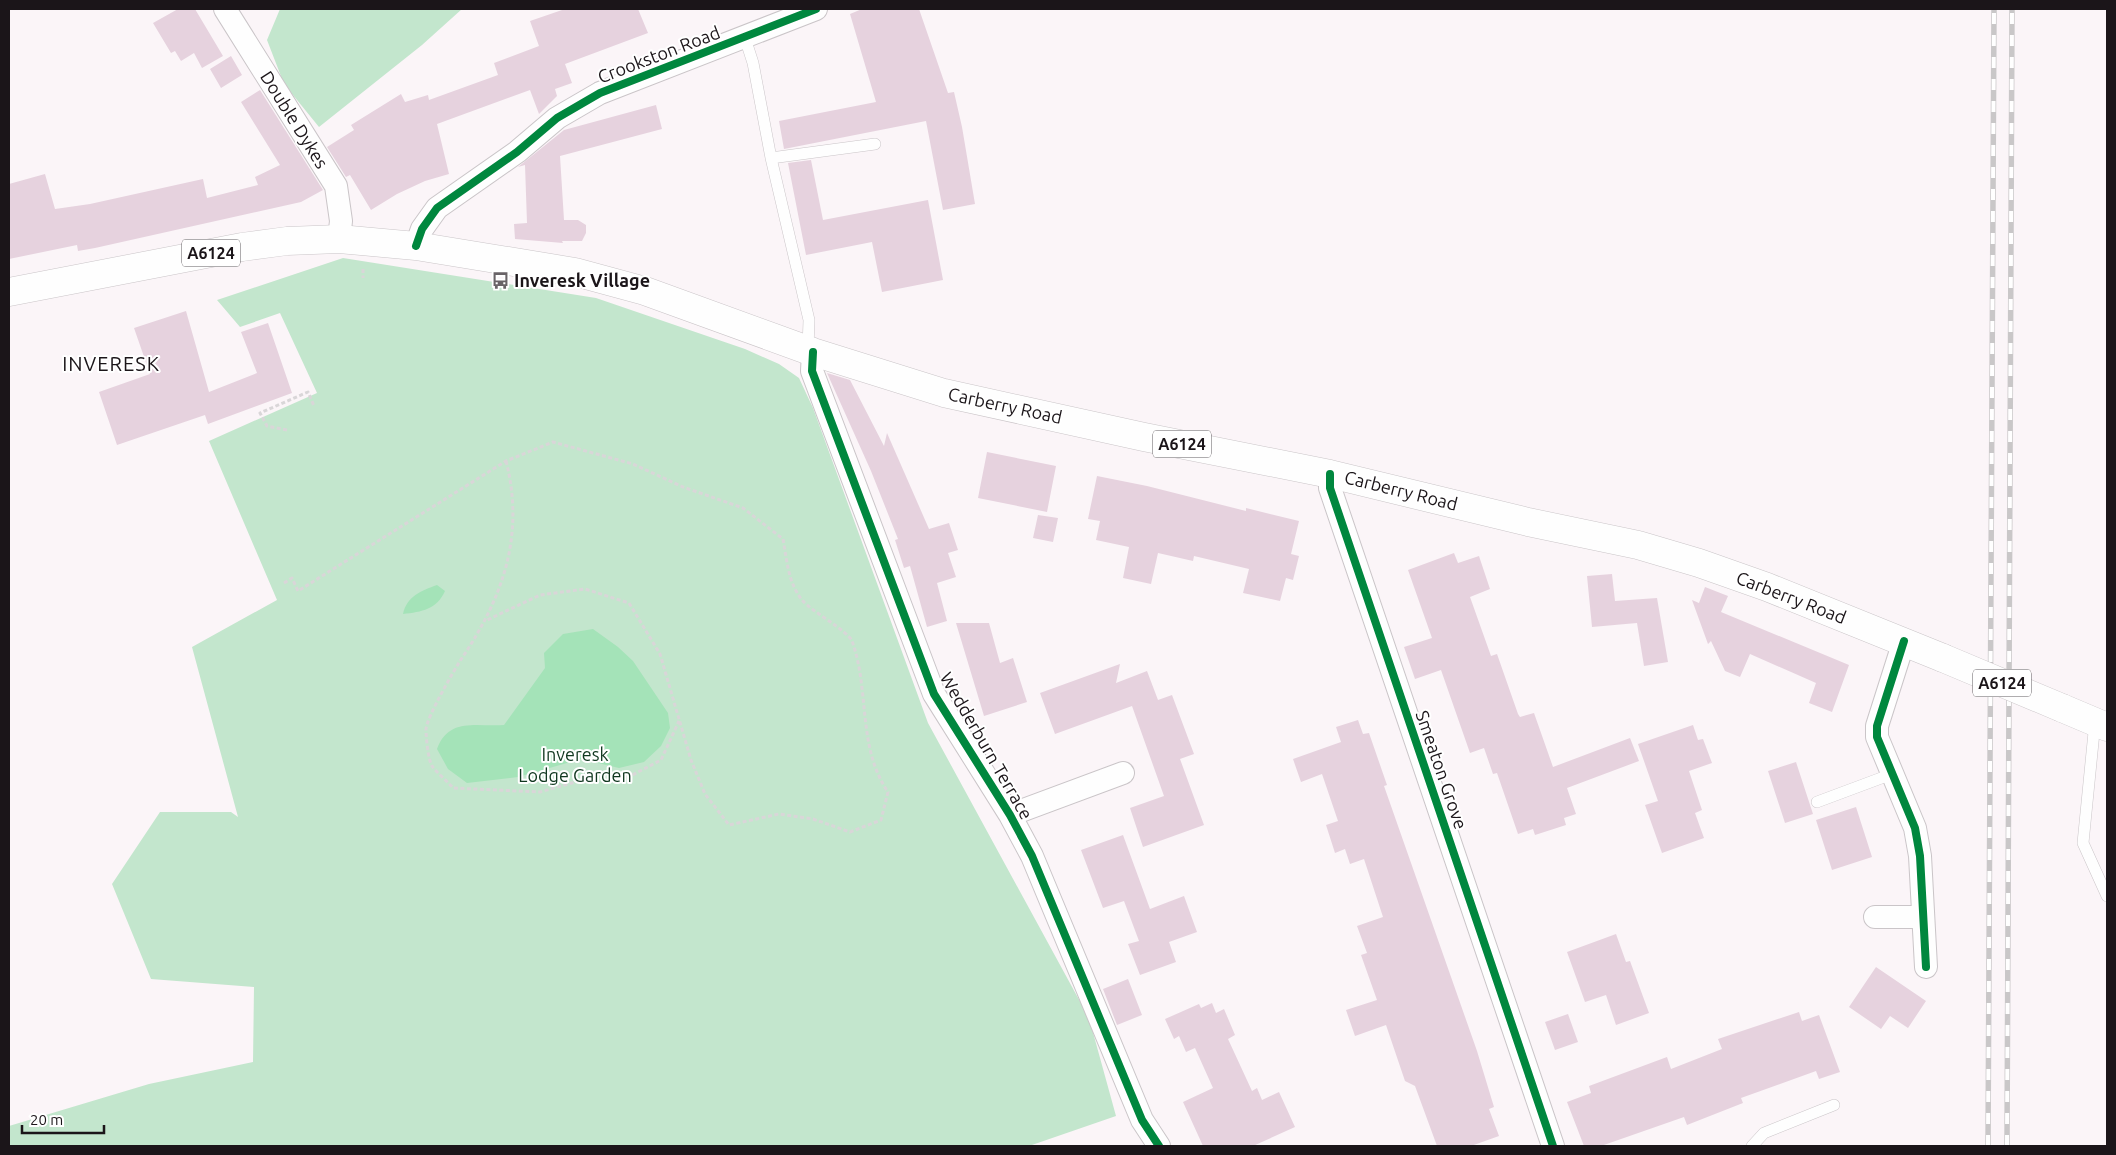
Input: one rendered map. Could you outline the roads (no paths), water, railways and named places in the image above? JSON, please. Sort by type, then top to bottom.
[{"type":"main road","name":"A6124","points":[[9,292],[242,247],[287,241],[339,239],[416,246]]},
{"type":"main road","name":"Carberry Road","points":[[416,246],[500,258],[584,274],[645,291],[810,351],[944,393],[1144,437],[1330,474],[1528,522],[1647,548],[1767,588],[1904,641],[2101,725]]},
{"type":"street","name":"Double Dykes","points":[[225,9],[336,186],[341,221],[339,239]]},
{"type":"street","name":"Crookston Road","points":[[416,246],[422,229],[437,208],[517,152],[557,118],[600,93],[816,9]]},
{"type":"street","name":"Wedderburn Terrace","points":[[810,351],[812,371],[934,694],[1010,815],[1032,856],[1142,1120],[1159,1146]]},
{"type":"street","name":"Smeaton Grove","points":[[1330,474],[1330,488],[1527,1074],[1553,1146]]},
{"type":"street","points":[[1904,641],[1877,726],[1877,737],[1915,828],[1920,856],[1926,967]]},
{"type":"street","points":[[1010,815],[1123,773]]},
{"type":"street","points":[[1875,917],[1923,917]]},
{"type":"lane","points":[[745,38],[754,63],[771,158],[809,320],[810,351]]},
{"type":"lane","points":[[771,158],[875,144]]},
{"type":"lane","points":[[2101,725],[2083,842],[2107,896]]},
{"type":"lane","points":[[1817,802],[1892,774]]},
{"type":"lane","points":[[1752,1146],[1764,1133],[1834,1105]]},
{"type":"railway","points":[[1988,1146],[1994,9]]},
{"type":"railway","points":[[2007,1146],[2012,9]]},
{"type":"place","name":"Inveresk Village","points":[[500,281]]},
{"type":"district","name":"INVERESK","points":[[111,364]]},
{"type":"park label","name":"Inveresk Lodge Garden","points":[[575,765]]}]
